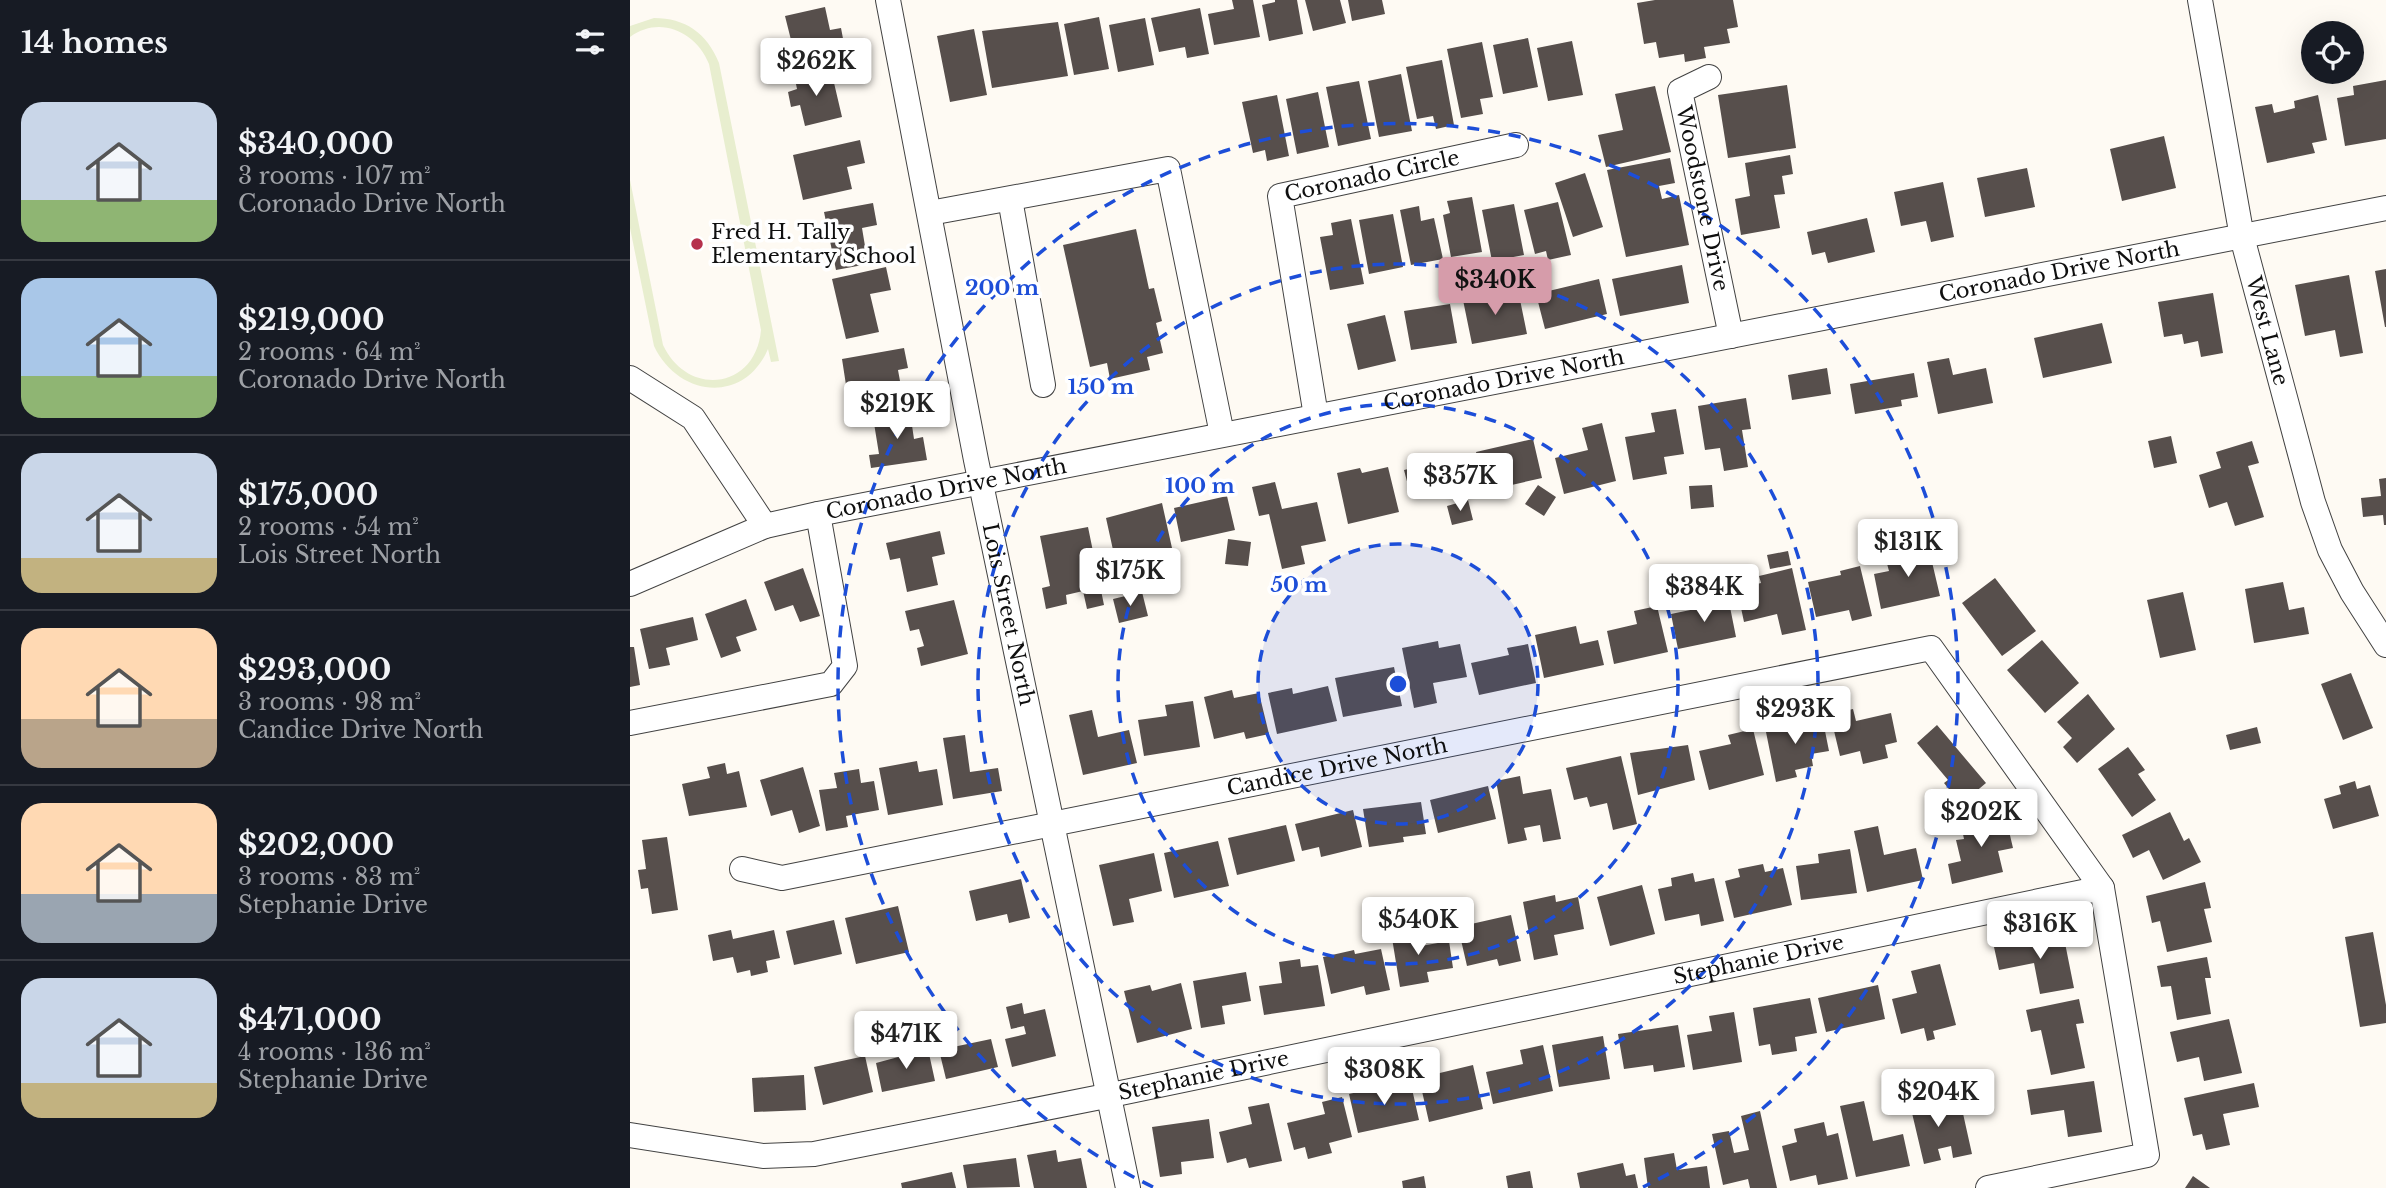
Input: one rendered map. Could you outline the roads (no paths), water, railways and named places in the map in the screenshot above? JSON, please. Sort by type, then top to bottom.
[{"type":"street","name":"Lois Street North","points":[[888,0],[982,484],[1129,1188]]},
{"type":"street","name":"West Lane","points":[[2200,0],[2242,236],[2317,514],[2330,550],[2351,592],[2386,645]]},
{"type":"street","name":"Woodstone Drive","points":[[1709,77],[1680,92],[1731,336]]},
{"type":"street","name":"Coronado Circle","points":[[1316,416],[1280,196],[1516,145]]},
{"type":"street","points":[[930,213],[1168,169],[1222,433]]},
{"type":"street","points":[[1010,199],[1043,385]]},
{"type":"street","name":"Coronado Drive North","points":[[630,584],[765,526],[818,514],[982,484],[1222,433],[2386,208]]},
{"type":"street","points":[[634,388],[693,418],[765,526]]},
{"type":"street","points":[[630,723],[831,684],[845,666],[818,514]]},
{"type":"street","name":"Candice Drive North","points":[[742,869],[782,878],[1054,826],[1931,648],[2102,888]]},
{"type":"street","points":[[1988,1188],[2147,1155],[2102,888]]},
{"type":"street","name":"Stephanie Drive","points":[[630,1135],[763,1156],[814,1154],[1111,1096],[2102,888]]},
{"type":"place","name":"Fred H. Tally Elementary School","points":[[697,244]]}]
